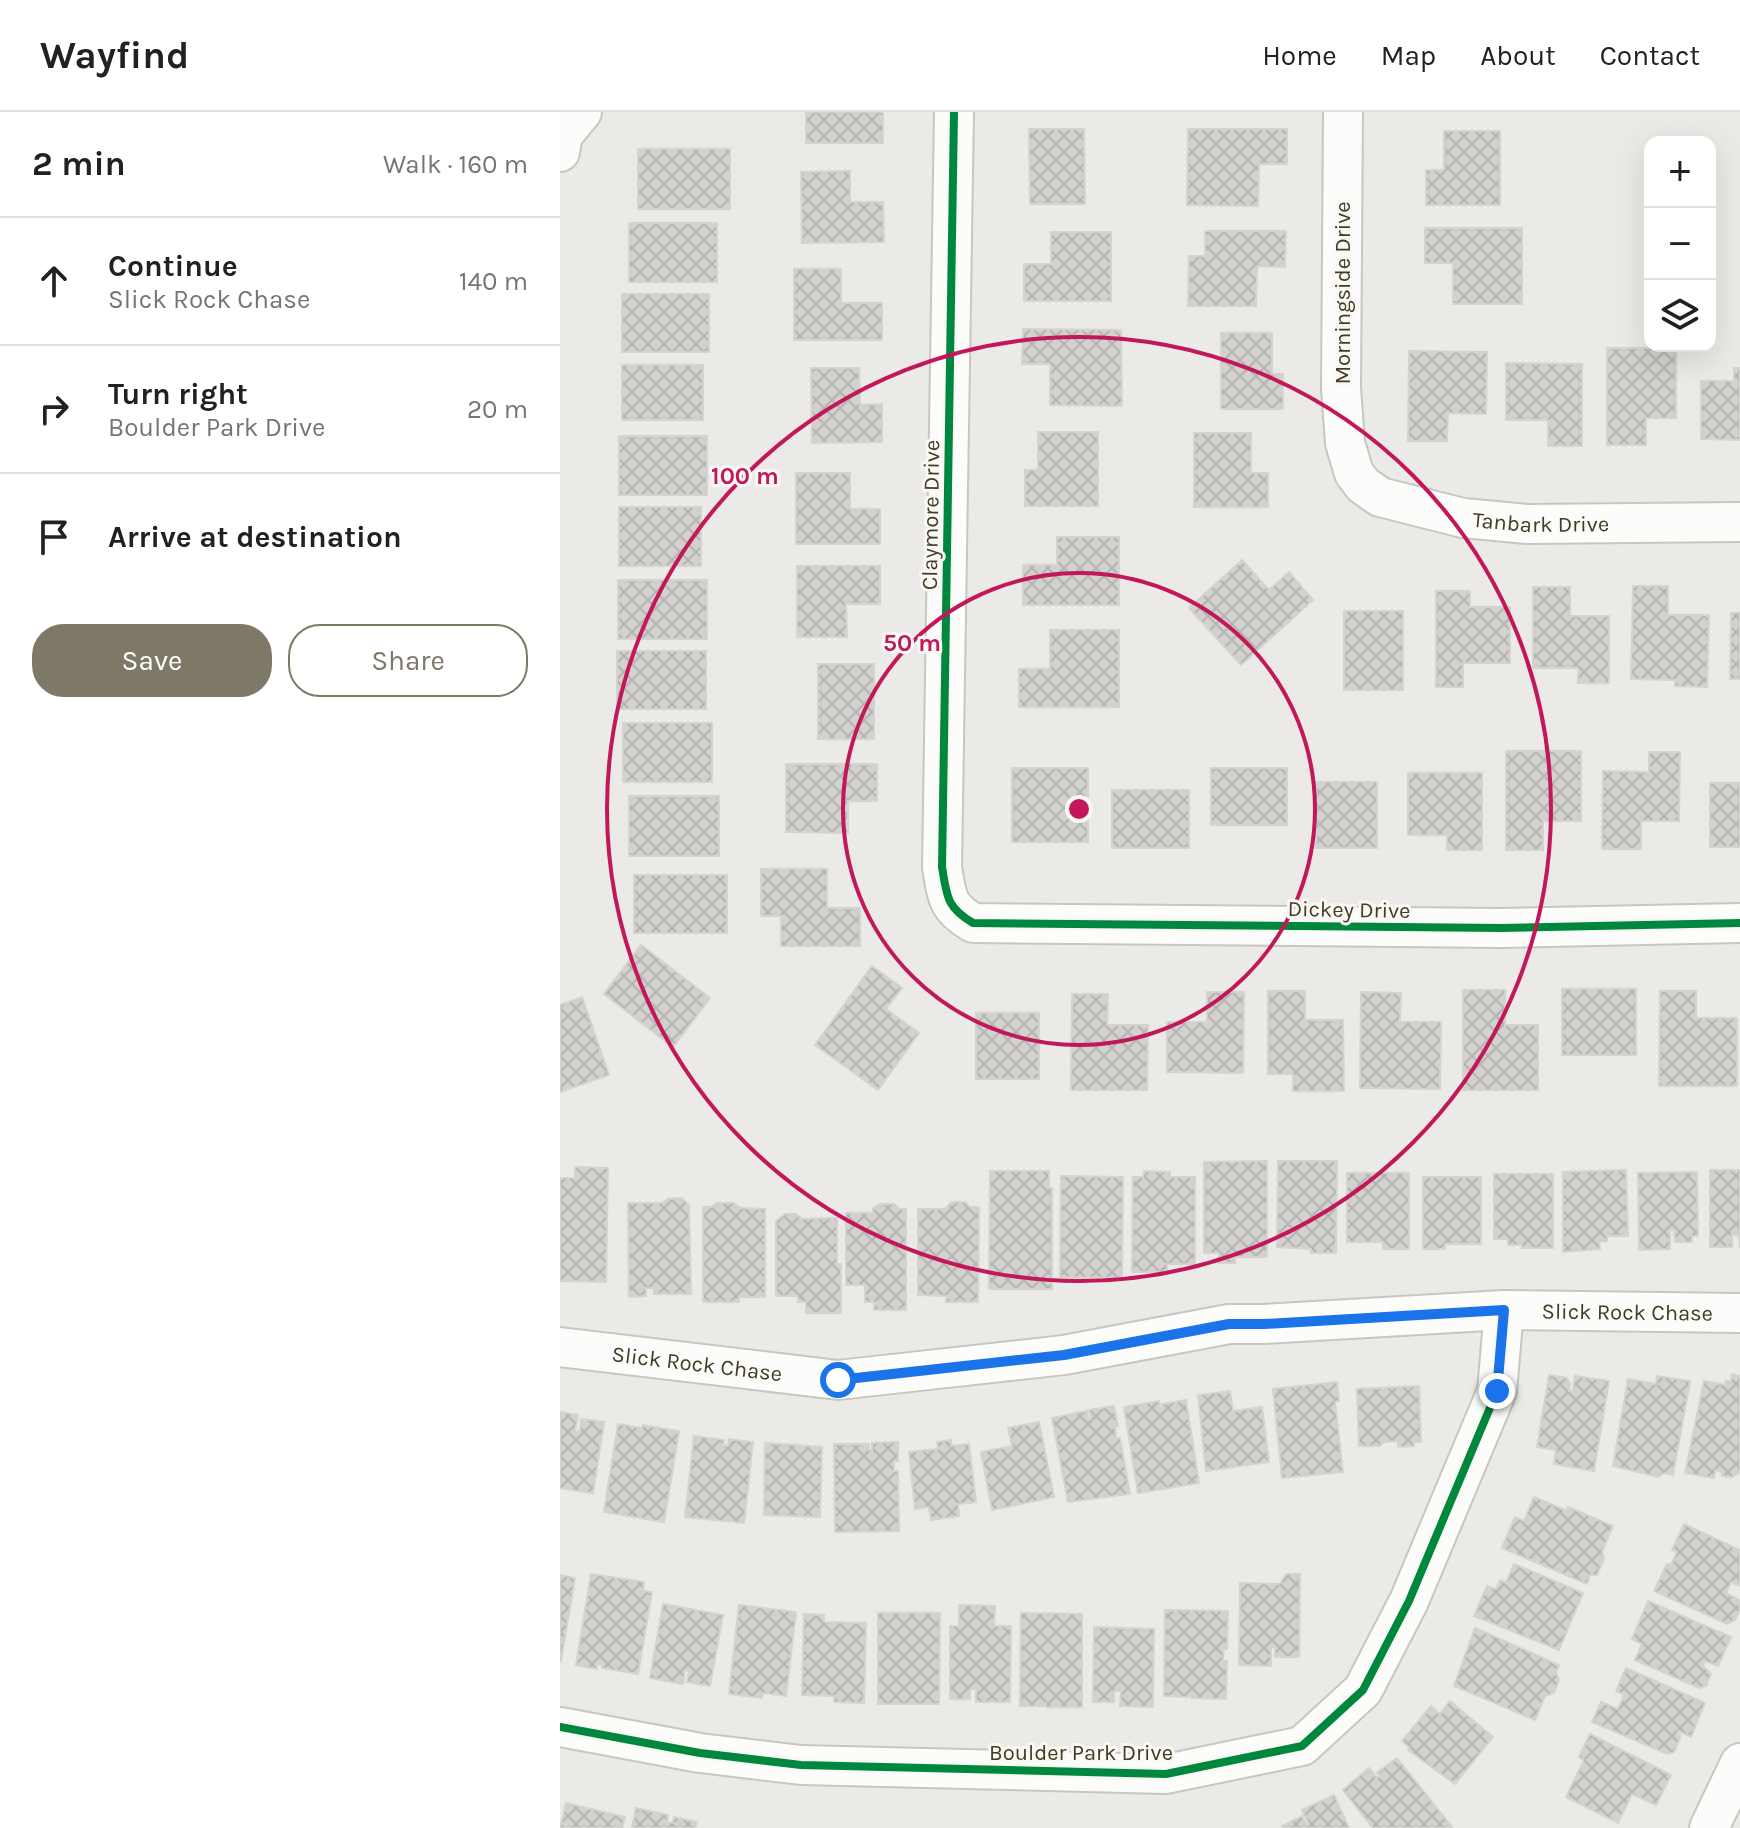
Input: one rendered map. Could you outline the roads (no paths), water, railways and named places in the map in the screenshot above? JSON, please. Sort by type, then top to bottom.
[{"type":"street","points":[[560,152],[563,135],[582,112]]},
{"type":"street","name":"Claymore Drive","points":[[954,112],[942,867],[948,902],[959,915]]},
{"type":"street","name":"Morningside Drive","points":[[1343,112],[1341,388],[1345,443],[1354,473]]},
{"type":"street","name":"Tanbark Drive","points":[[1354,473],[1363,485],[1380,497],[1463,518],[1527,524],[1740,522]]},
{"type":"street","name":"Dickey Drive","points":[[959,915],[973,923],[1501,928],[1740,923]]},
{"type":"street","name":"Slick Rock Chase","points":[[560,1347],[838,1380],[1064,1355],[1229,1324],[1504,1310],[1740,1313]]},
{"type":"street","name":"Boulder Park Drive","points":[[560,1727],[700,1753],[801,1765],[1150,1774],[1166,1774],[1302,1746],[1363,1690],[1409,1601],[1497,1391],[1504,1310]]},
{"type":"street","points":[[1709,1828],[1740,1763]]}]
